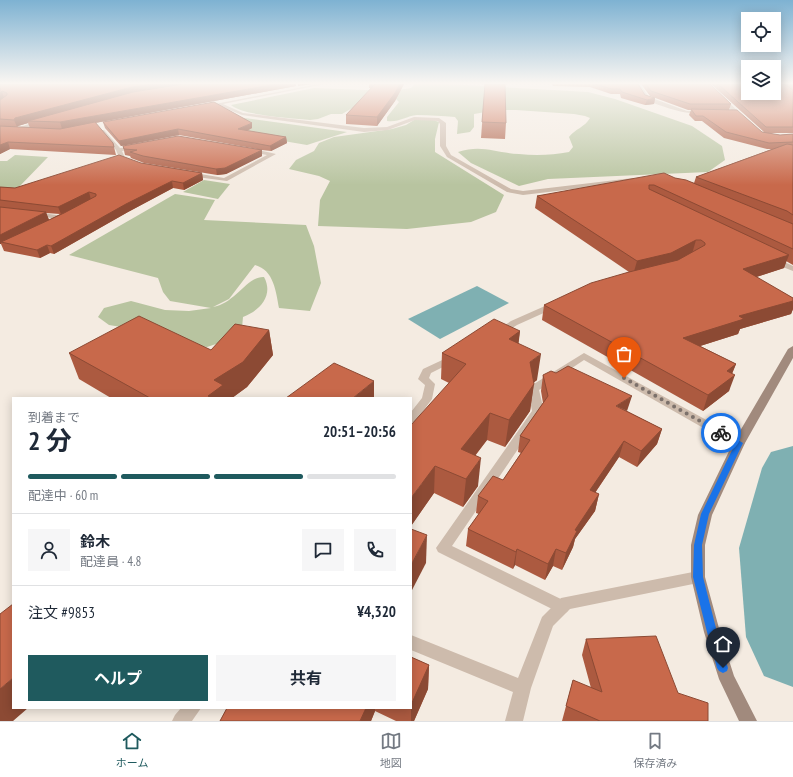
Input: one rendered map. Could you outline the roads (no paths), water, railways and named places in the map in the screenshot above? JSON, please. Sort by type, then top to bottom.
[{"type":"main road","points":[[748,721],[727,679],[712,632],[698,577],[698,545],[705,514],[739,443],[793,349]]},
{"type":"street","points":[[270,118],[364,130],[388,128],[414,118],[439,120],[443,123],[443,146],[449,156],[509,191],[523,193],[640,179]]},
{"type":"street","points":[[742,118],[747,122]]},
{"type":"street","points":[[33,132],[8,131],[47,121]]},
{"type":"street","points":[[105,125],[98,126],[119,150],[122,159],[136,164]]},
{"type":"street","points":[[119,150],[142,146]]},
{"type":"street","points":[[180,172],[225,180],[274,154],[242,149]]},
{"type":"street","points":[[28,214],[67,216],[50,225]]},
{"type":"street","points":[[766,256],[793,269]]},
{"type":"street","points":[[487,340],[514,323],[564,301]]},
{"type":"street","points":[[412,418],[427,399],[430,384],[423,379],[427,371],[460,354]]},
{"type":"street","points":[[562,607],[443,548],[538,411],[532,390],[584,356],[739,443]]},
{"type":"street","points":[[514,721],[523,688],[547,622],[566,603],[698,577]]},
{"type":"street","points":[[412,642],[523,688]]},
{"type":"street","points":[[181,721],[191,709]]},
{"type":"water","points":[[477,286],[509,303],[440,339],[408,319]]},
{"type":"waterway","points":[[793,468],[774,548],[786,637],[793,649]]}]
